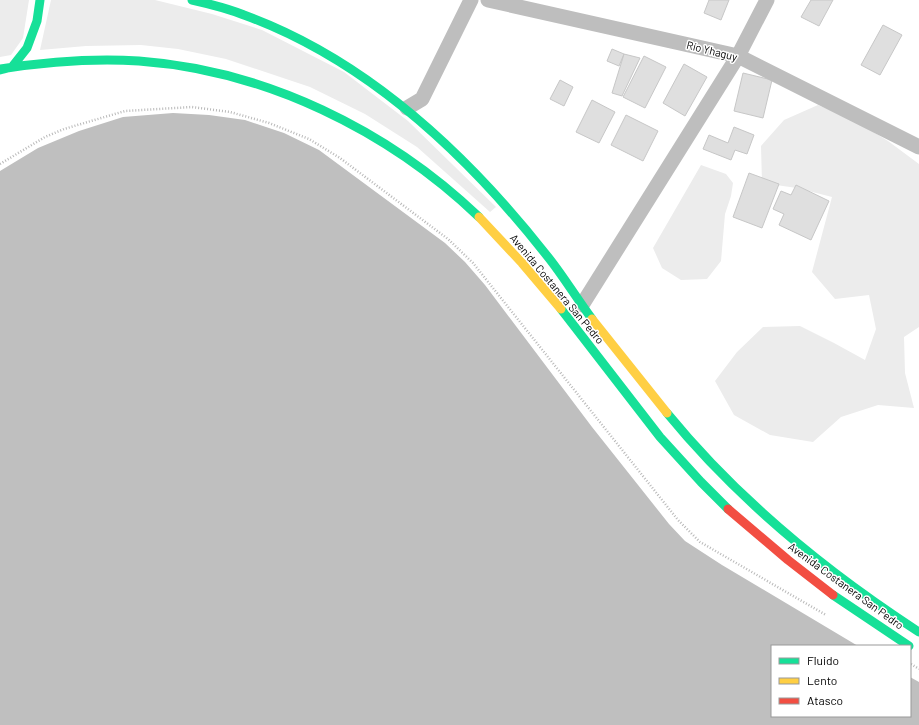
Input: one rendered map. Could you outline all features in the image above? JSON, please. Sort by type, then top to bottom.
[{"type":"main road","points":[[12,67],[27,48],[37,21],[40,0]]},
{"type":"main road","name":"Avenida Costanera San Pedro","points":[[192,0],[252,17],[296,37],[330,55],[375,84],[408,108],[479,176],[550,260],[582,305],[677,425],[722,474],[788,538],[884,610],[919,632]]},
{"type":"main road","name":"Avenida Costanera San Pedro","points":[[0,70],[12,67],[104,60],[174,64],[216,72],[253,83],[303,101],[343,119],[401,154],[440,183],[477,214],[523,264],[580,332],[658,434],[700,481],[750,530],[819,585],[908,645]]},
{"type":"street","points":[[408,108],[422,99],[471,0]]},
{"type":"street","name":"Río Yhaguy","points":[[488,0],[738,56],[919,147]]},
{"type":"street","points":[[582,305],[738,56],[767,0]]},
{"type":"path","points":[[0,164],[45,137],[64,129],[125,111],[192,107],[230,112],[269,123],[309,139],[340,158],[462,251],[690,533],[700,542],[832,618]]},
{"type":"shaded area","points":[[0,0],[29,0],[23,38],[11,55],[0,57]]},
{"type":"shaded area","points":[[51,0],[155,0],[212,14],[262,30],[344,72],[408,121],[496,207],[490,212],[417,147],[365,114],[310,87],[226,59],[178,49],[141,45],[86,46],[40,50]]},
{"type":"shaded area","points":[[818,105],[854,120],[888,141],[919,164],[919,327],[904,337],[905,373],[914,408],[878,405],[841,417],[813,442],[770,435],[734,415],[715,381],[737,352],[763,327],[800,326],[865,360],[876,329],[869,295],[835,299],[812,272],[832,197],[797,188],[762,183],[761,146],[784,120]]},
{"type":"shaded area","points":[[173,113],[209,115],[245,120],[284,133],[319,150],[445,243],[465,262],[485,285],[592,427],[669,524],[685,541],[722,565],[856,645],[771,645],[771,717],[911,717],[911,678],[919,682],[919,725],[0,725],[0,171],[38,148],[79,131],[123,117]]},
{"type":"shaded area","points":[[701,165],[726,174],[733,183],[731,196],[725,214],[721,261],[707,279],[681,280],[662,268],[653,248]]},
{"type":"building","points":[[709,0],[729,0],[721,20],[704,13]]},
{"type":"building","points":[[811,0],[833,0],[819,26],[801,17]]},
{"type":"building","points":[[883,25],[902,35],[880,75],[861,65]]},
{"type":"building","points":[[612,49],[624,54],[619,66],[607,61]]},
{"type":"building","points":[[624,54],[640,58],[622,96],[612,93]]},
{"type":"building","points":[[644,56],[666,67],[645,108],[623,97]]},
{"type":"building","points":[[684,64],[707,77],[685,116],[663,103]]},
{"type":"building","points":[[743,73],[772,80],[763,118],[734,111]]},
{"type":"building","points":[[560,80],[573,87],[564,106],[550,99]]},
{"type":"building","points":[[592,100],[615,112],[599,143],[576,132]]},
{"type":"building","points":[[626,115],[658,131],[643,161],[611,145]]},
{"type":"building","points":[[734,127],[754,135],[747,154],[735,150],[731,160],[703,149],[709,135],[728,143]]},
{"type":"building","points":[[749,173],[779,184],[762,228],[733,217]]},
{"type":"building","points":[[796,185],[829,201],[811,240],[779,225],[784,214],[773,209],[781,191],[791,195]]},
{"type":"traffic: fast","points":[[12,67],[27,48],[37,21],[40,0]]},
{"type":"traffic: fast","points":[[192,0],[231,10],[289,34],[333,57],[374,84],[449,147],[484,182],[517,219],[554,265],[592,319]]},
{"type":"traffic: fast","points":[[0,69],[69,61],[139,61],[186,67],[232,77],[278,91],[322,110],[365,132],[405,157],[443,186],[479,217]]},
{"type":"traffic: fast","points":[[0,70],[12,67]]},
{"type":"traffic: fast","points":[[561,309],[660,437],[728,509]]},
{"type":"traffic: fast","points":[[667,413],[724,476],[785,533],[850,584],[919,632]]},
{"type":"traffic: fast","points":[[833,595],[908,645]]},
{"type":"traffic: slow","points":[[479,217],[522,263],[561,309]]},
{"type":"traffic: slow","points":[[592,319],[667,413]]},
{"type":"traffic: jam","points":[[728,509],[788,560],[833,595]]}]
